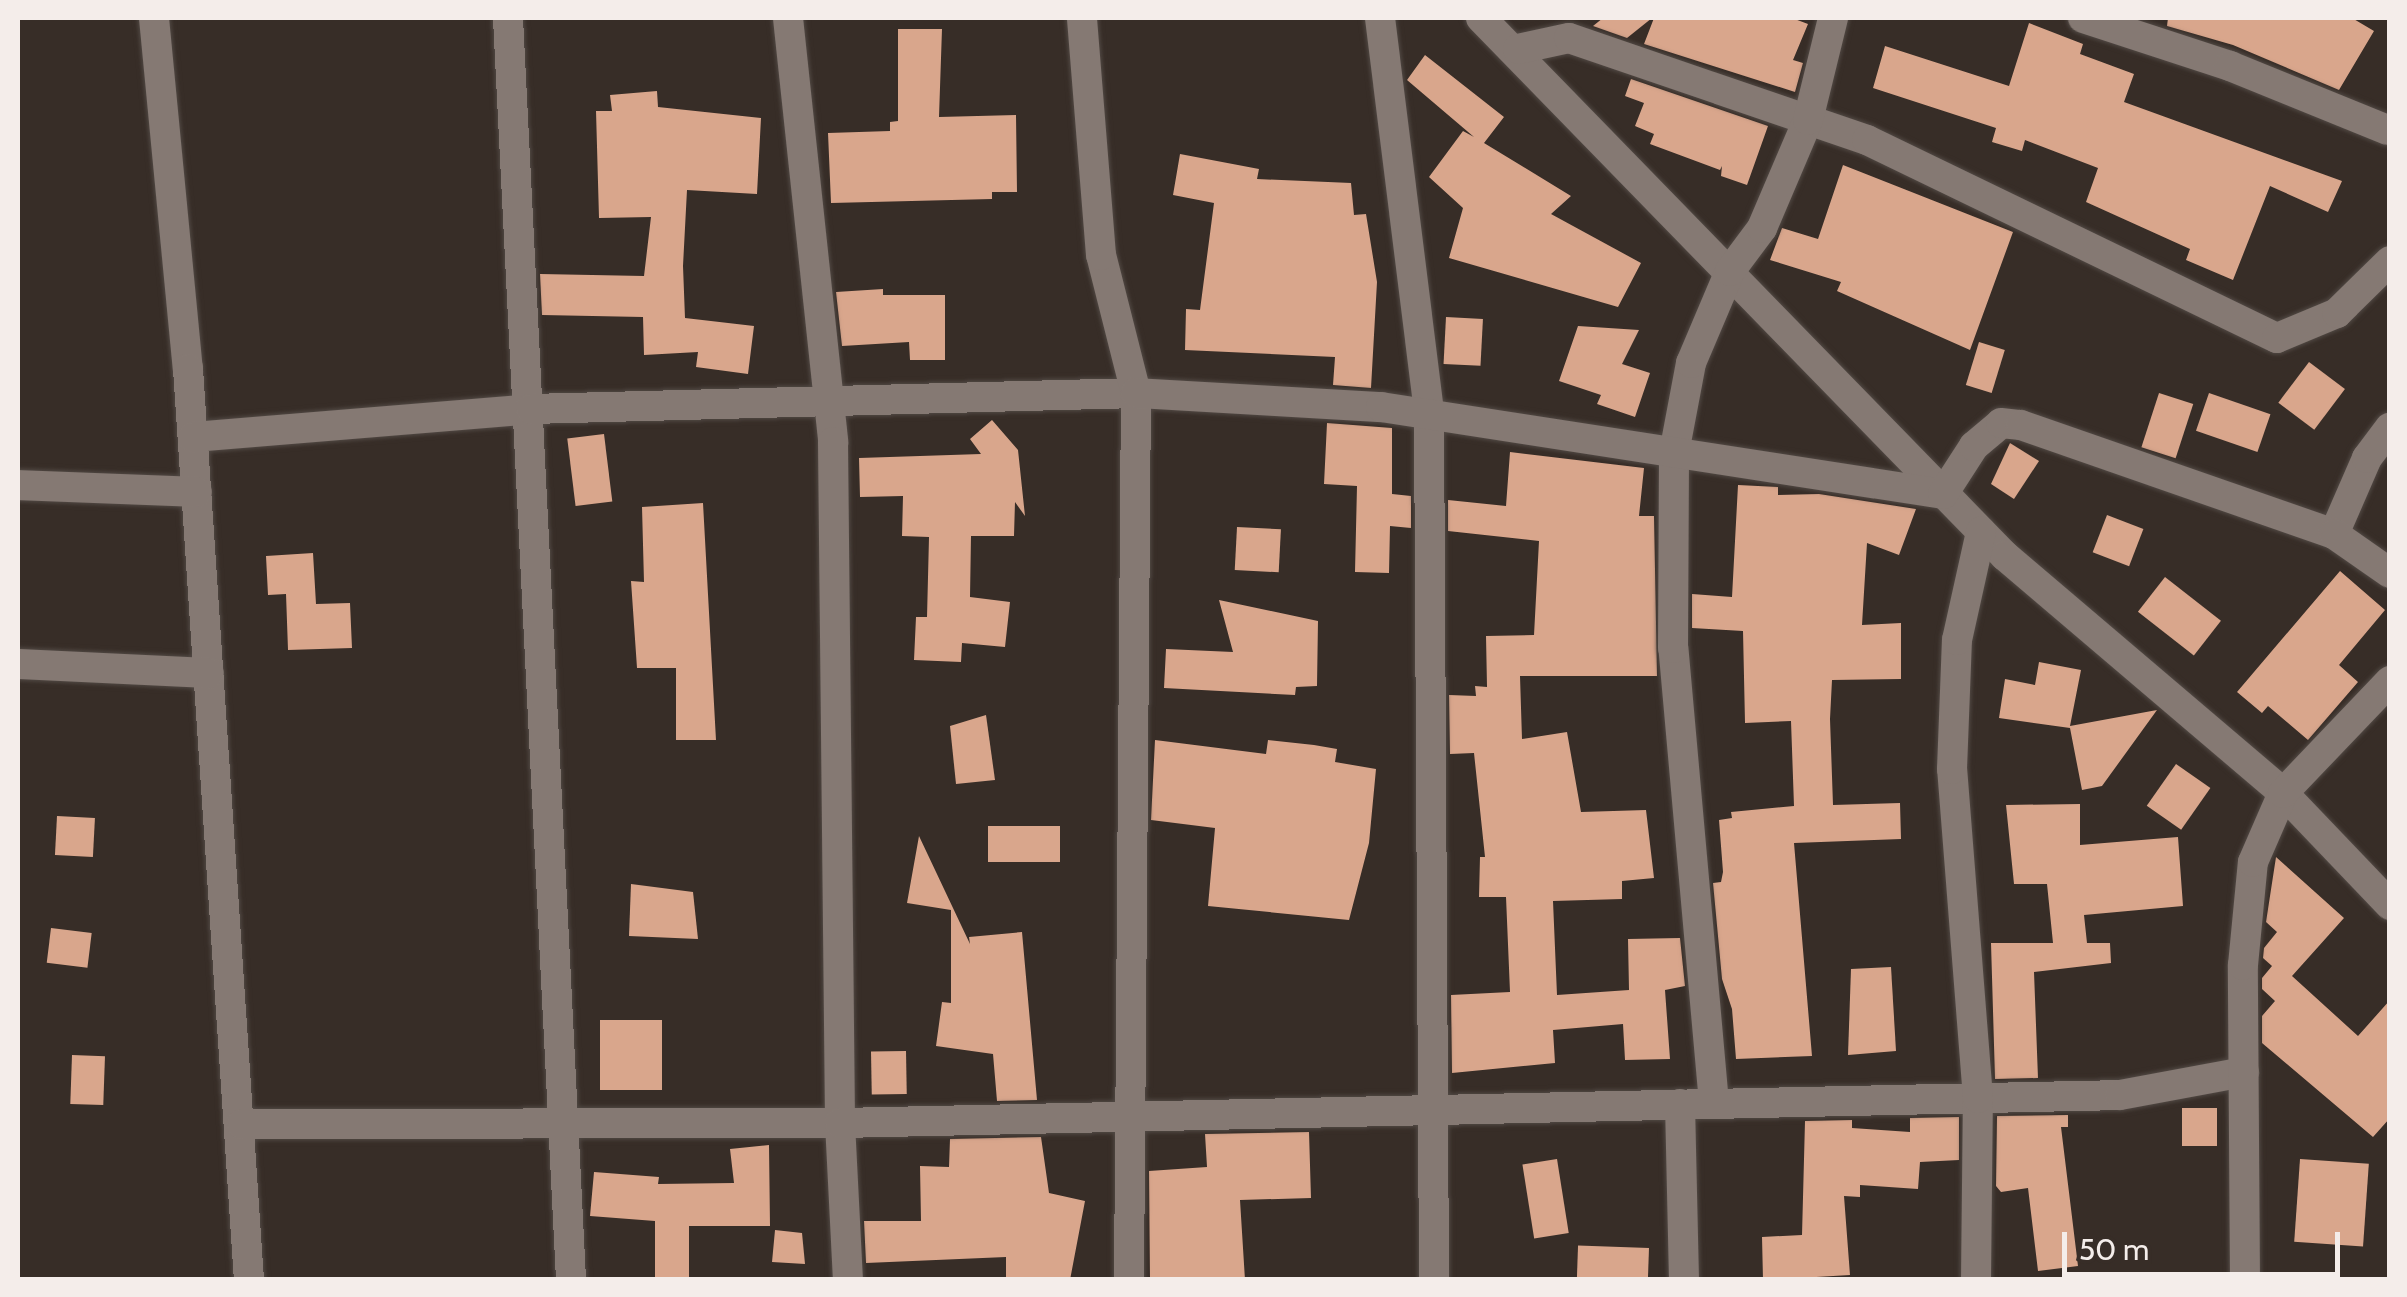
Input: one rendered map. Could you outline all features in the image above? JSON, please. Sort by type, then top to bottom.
[{"type":"street","points":[[154,18],[193,438],[242,1124],[249,1280]]},
{"type":"street","points":[[508,18],[531,409],[566,1123],[570,1280]]},
{"type":"street","points":[[788,18],[828,396],[840,1123],[848,1280]]},
{"type":"street","points":[[1082,18],[1101,255],[1136,392],[1129,1280]]},
{"type":"street","points":[[1380,18],[1429,414],[1438,1111],[1434,1280]]},
{"type":"street","points":[[1482,18],[1518,49],[1942,494],[2283,793],[2390,905]]},
{"type":"street","points":[[1714,1103],[1673,648],[1674,452],[1691,363],[1730,271],[1762,228],[1808,120],[1833,18]]},
{"type":"street","points":[[2083,18],[2230,66],[2389,130]]},
{"type":"street","points":[[1518,49],[1569,38],[1884,148],[2276,338],[2338,313],[2390,261]]},
{"type":"street","points":[[193,438],[531,409],[828,396],[1136,392],[1429,414],[1942,494]]},
{"type":"street","points":[[1942,494],[1974,446],[2000,422],[2046,432],[2334,534],[2390,574]]},
{"type":"street","points":[[2334,534],[2366,458],[2390,428]]},
{"type":"street","points":[[18,485],[197,492]]},
{"type":"street","points":[[1976,1280],[1978,1098],[1952,769],[1957,640],[1981,532]]},
{"type":"street","points":[[18,664],[208,673]]},
{"type":"street","points":[[2246,1280],[2243,964],[2253,862],[2283,793],[2390,681]]},
{"type":"street","points":[[242,1124],[840,1123],[2120,1095],[2244,1072]]},
{"type":"street","points":[[1680,1104],[1684,1280]]},
{"type":"building","points":[[1603,18],[1652,18],[1627,38],[1593,26]]},
{"type":"building","points":[[1654,18],[1792,18],[1808,24],[1793,60],[1803,63],[1795,92],[1644,44]]},
{"type":"building","points":[[2168,18],[2352,18],[2374,31],[2339,90],[2233,45],[2167,26]]},
{"type":"building","points":[[2029,23],[2083,44],[2080,54],[2134,74],[2124,102],[2342,181],[2328,212],[2270,186],[2233,280],[2186,260],[2190,249],[2086,202],[2098,168],[2025,140],[2022,151],[1992,142],[1996,128],[1873,88],[1885,46],[2009,86]]},
{"type":"building","points":[[898,29],[942,29],[939,117],[1016,115],[1017,192],[992,192],[992,199],[831,203],[828,133],[890,131],[890,122],[898,121]]},
{"type":"building","points":[[1425,55],[1504,117],[1484,143],[1571,196],[1551,214],[1641,263],[1618,307],[1449,258],[1463,208],[1429,177],[1463,131],[1474,137],[1407,80]]},
{"type":"building","points":[[1631,79],[1768,126],[1747,185],[1721,176],[1722,166],[1720,170],[1650,144],[1654,134],[1635,126],[1644,103],[1625,96]]},
{"type":"building","points":[[657,91],[658,107],[761,118],[757,194],[687,190],[683,266],[685,318],[754,326],[748,374],[696,367],[698,352],[644,355],[643,317],[542,315],[540,274],[644,276],[651,217],[599,218],[596,111],[612,111],[610,95]]},
{"type":"building","points":[[1180,154],[1259,169],[1257,179],[1351,183],[1354,215],[1366,214],[1377,282],[1371,388],[1333,385],[1335,357],[1185,350],[1186,309],[1200,310],[1214,203],[1173,195]]},
{"type":"building","points":[[1843,165],[2013,232],[1970,350],[1837,291],[1841,282],[1770,260],[1782,228],[1818,239]]},
{"type":"building","points":[[883,289],[883,295],[945,295],[945,360],[910,360],[909,342],[842,346],[836,292]]},
{"type":"building","points":[[1446,317],[1483,319],[1480,366],[1444,364]]},
{"type":"building","points":[[1578,326],[1639,330],[1622,364],[1650,373],[1635,417],[1597,404],[1601,395],[1559,381]]},
{"type":"building","points":[[1979,342],[2005,350],[1992,393],[1966,385]]},
{"type":"building","points":[[2309,362],[2345,389],[2314,430],[2278,403]]},
{"type":"building","points":[[2159,393],[2193,404],[2176,458],[2141,447]]},
{"type":"building","points":[[2209,393],[2270,414],[2257,452],[2196,431]]},
{"type":"building","points":[[992,420],[1018,450],[1025,516],[1015,502],[1014,536],[971,536],[970,597],[1010,602],[1005,647],[962,643],[961,662],[914,660],[916,617],[927,617],[929,537],[902,536],[903,496],[860,497],[859,458],[981,454],[970,439]]},
{"type":"building","points":[[1327,423],[1392,428],[1392,494],[1411,496],[1411,528],[1390,526],[1389,573],[1355,572],[1357,486],[1324,484]]},
{"type":"building","points":[[604,434],[612,501],[576,506],[567,439]]},
{"type":"building","points":[[2010,443],[2039,461],[2014,499],[1991,484]]},
{"type":"building","points":[[1510,452],[1644,468],[1639,516],[1654,516],[1657,676],[1520,676],[1522,739],[1567,732],[1581,812],[1646,810],[1654,878],[1622,881],[1622,899],[1553,901],[1557,995],[1629,990],[1628,939],[1680,938],[1685,986],[1665,990],[1670,1059],[1625,1060],[1623,1024],[1553,1030],[1555,1063],[1452,1073],[1451,995],[1510,992],[1506,897],[1479,897],[1480,857],[1485,857],[1474,753],[1450,754],[1449,695],[1476,696],[1475,686],[1487,687],[1486,636],[1534,635],[1539,541],[1448,531],[1448,500],[1506,506]]},
{"type":"building","points":[[1738,485],[1778,487],[1778,495],[1819,494],[1916,509],[1899,555],[1867,543],[1862,625],[1901,623],[1901,679],[1832,680],[1830,719],[1833,805],[1900,803],[1901,839],[1794,843],[1812,1056],[1736,1059],[1732,1009],[1722,979],[1713,883],[1721,882],[1723,872],[1719,820],[1732,818],[1731,812],[1794,806],[1791,721],[1745,723],[1743,631],[1692,628],[1692,594],[1732,597]]},
{"type":"building","points":[[703,503],[716,740],[676,740],[676,668],[637,668],[631,581],[644,582],[642,507]]},
{"type":"building","points":[[2107,515],[2143,529],[2129,566],[2093,552]]},
{"type":"building","points":[[1237,527],[1281,529],[1279,572],[1235,570]]},
{"type":"building","points":[[313,553],[316,604],[350,603],[352,648],[288,650],[286,594],[268,595],[266,556]]},
{"type":"building","points":[[2340,571],[2385,610],[2339,665],[2358,682],[2308,740],[2268,706],[2262,713],[2237,692]]},
{"type":"building","points":[[2165,577],[2221,621],[2194,655],[2138,612]]},
{"type":"building","points":[[1219,600],[1318,621],[1317,686],[1296,687],[1295,695],[1164,688],[1166,649],[1233,652]]},
{"type":"building","points":[[2039,662],[2081,670],[2070,726],[2157,710],[2102,786],[2082,790],[2070,728],[1999,718],[2005,679],[2035,685]]},
{"type":"building","points":[[986,715],[995,780],[956,784],[950,726]]},
{"type":"building","points":[[1155,740],[1266,754],[1268,740],[1314,745],[1337,749],[1335,762],[1376,769],[1369,843],[1349,920],[1208,906],[1215,828],[1151,820]]},
{"type":"building","points":[[2176,764],[2210,788],[2181,830],[2147,806]]},
{"type":"building","points":[[2080,804],[2080,845],[2178,837],[2183,906],[2084,915],[2087,943],[2110,943],[2111,963],[2034,972],[2038,1078],[1995,1079],[1991,943],[2053,943],[2047,884],[2014,884],[2006,805]]},
{"type":"building","points":[[57,816],[95,818],[93,857],[55,855]]},
{"type":"building","points":[[988,826],[1060,826],[1060,862],[988,862]]},
{"type":"building","points":[[919,836],[970,944],[969,937],[1022,932],[1037,1100],[997,1101],[993,1054],[936,1046],[942,1002],[951,1003],[951,910],[907,903]]},
{"type":"building","points":[[2276,857],[2344,918],[2292,976],[2358,1036],[2390,1000],[2390,1118],[2373,1137],[2262,1043],[2262,1016],[2275,1001],[2262,989],[2262,978],[2272,966],[2263,958],[2264,948],[2277,932],[2266,922]]},
{"type":"building","points":[[631,884],[693,892],[698,939],[629,936]]},
{"type":"building","points":[[51,928],[92,933],[87,968],[47,963]]},
{"type":"building","points":[[1891,967],[1896,1051],[1848,1055],[1851,969]]},
{"type":"building","points":[[600,1020],[662,1020],[662,1090],[600,1090]]},
{"type":"building","points":[[906,1051],[907,1094],[872,1095],[871,1052]]},
{"type":"building","points":[[72,1055],[105,1056],[103,1105],[70,1104]]},
{"type":"building","points":[[2182,1108],[2217,1108],[2217,1146],[2182,1146]]},
{"type":"building","points":[[2068,1115],[2068,1127],[2061,1127],[2078,1266],[2038,1271],[2028,1188],[2001,1192],[1996,1186],[1997,1116]]},
{"type":"building","points":[[1959,1117],[1959,1160],[1920,1162],[1918,1189],[1860,1185],[1860,1197],[1844,1196],[1850,1275],[1763,1280],[1762,1237],[1802,1235],[1805,1121],[1852,1120],[1852,1128],[1910,1132],[1910,1118]]},
{"type":"building","points":[[1309,1132],[1311,1198],[1240,1200],[1245,1280],[1150,1280],[1149,1171],[1207,1167],[1205,1134]]},
{"type":"building","points":[[1041,1137],[1049,1193],[1085,1201],[1070,1280],[1006,1280],[1006,1257],[866,1263],[864,1221],[921,1221],[920,1166],[949,1167],[950,1139]]},
{"type":"building","points":[[769,1145],[770,1226],[689,1226],[689,1280],[655,1280],[655,1221],[590,1216],[594,1172],[659,1177],[658,1184],[734,1183],[730,1149]]},
{"type":"building","points":[[1557,1159],[1569,1233],[1534,1239],[1522,1164]]},
{"type":"building","points":[[2300,1159],[2369,1164],[2363,1247],[2294,1242]]},
{"type":"building","points":[[775,1230],[802,1233],[805,1264],[772,1262]]},
{"type":"building","points":[[1578,1246],[1649,1248],[1648,1280],[1577,1278]]}]
